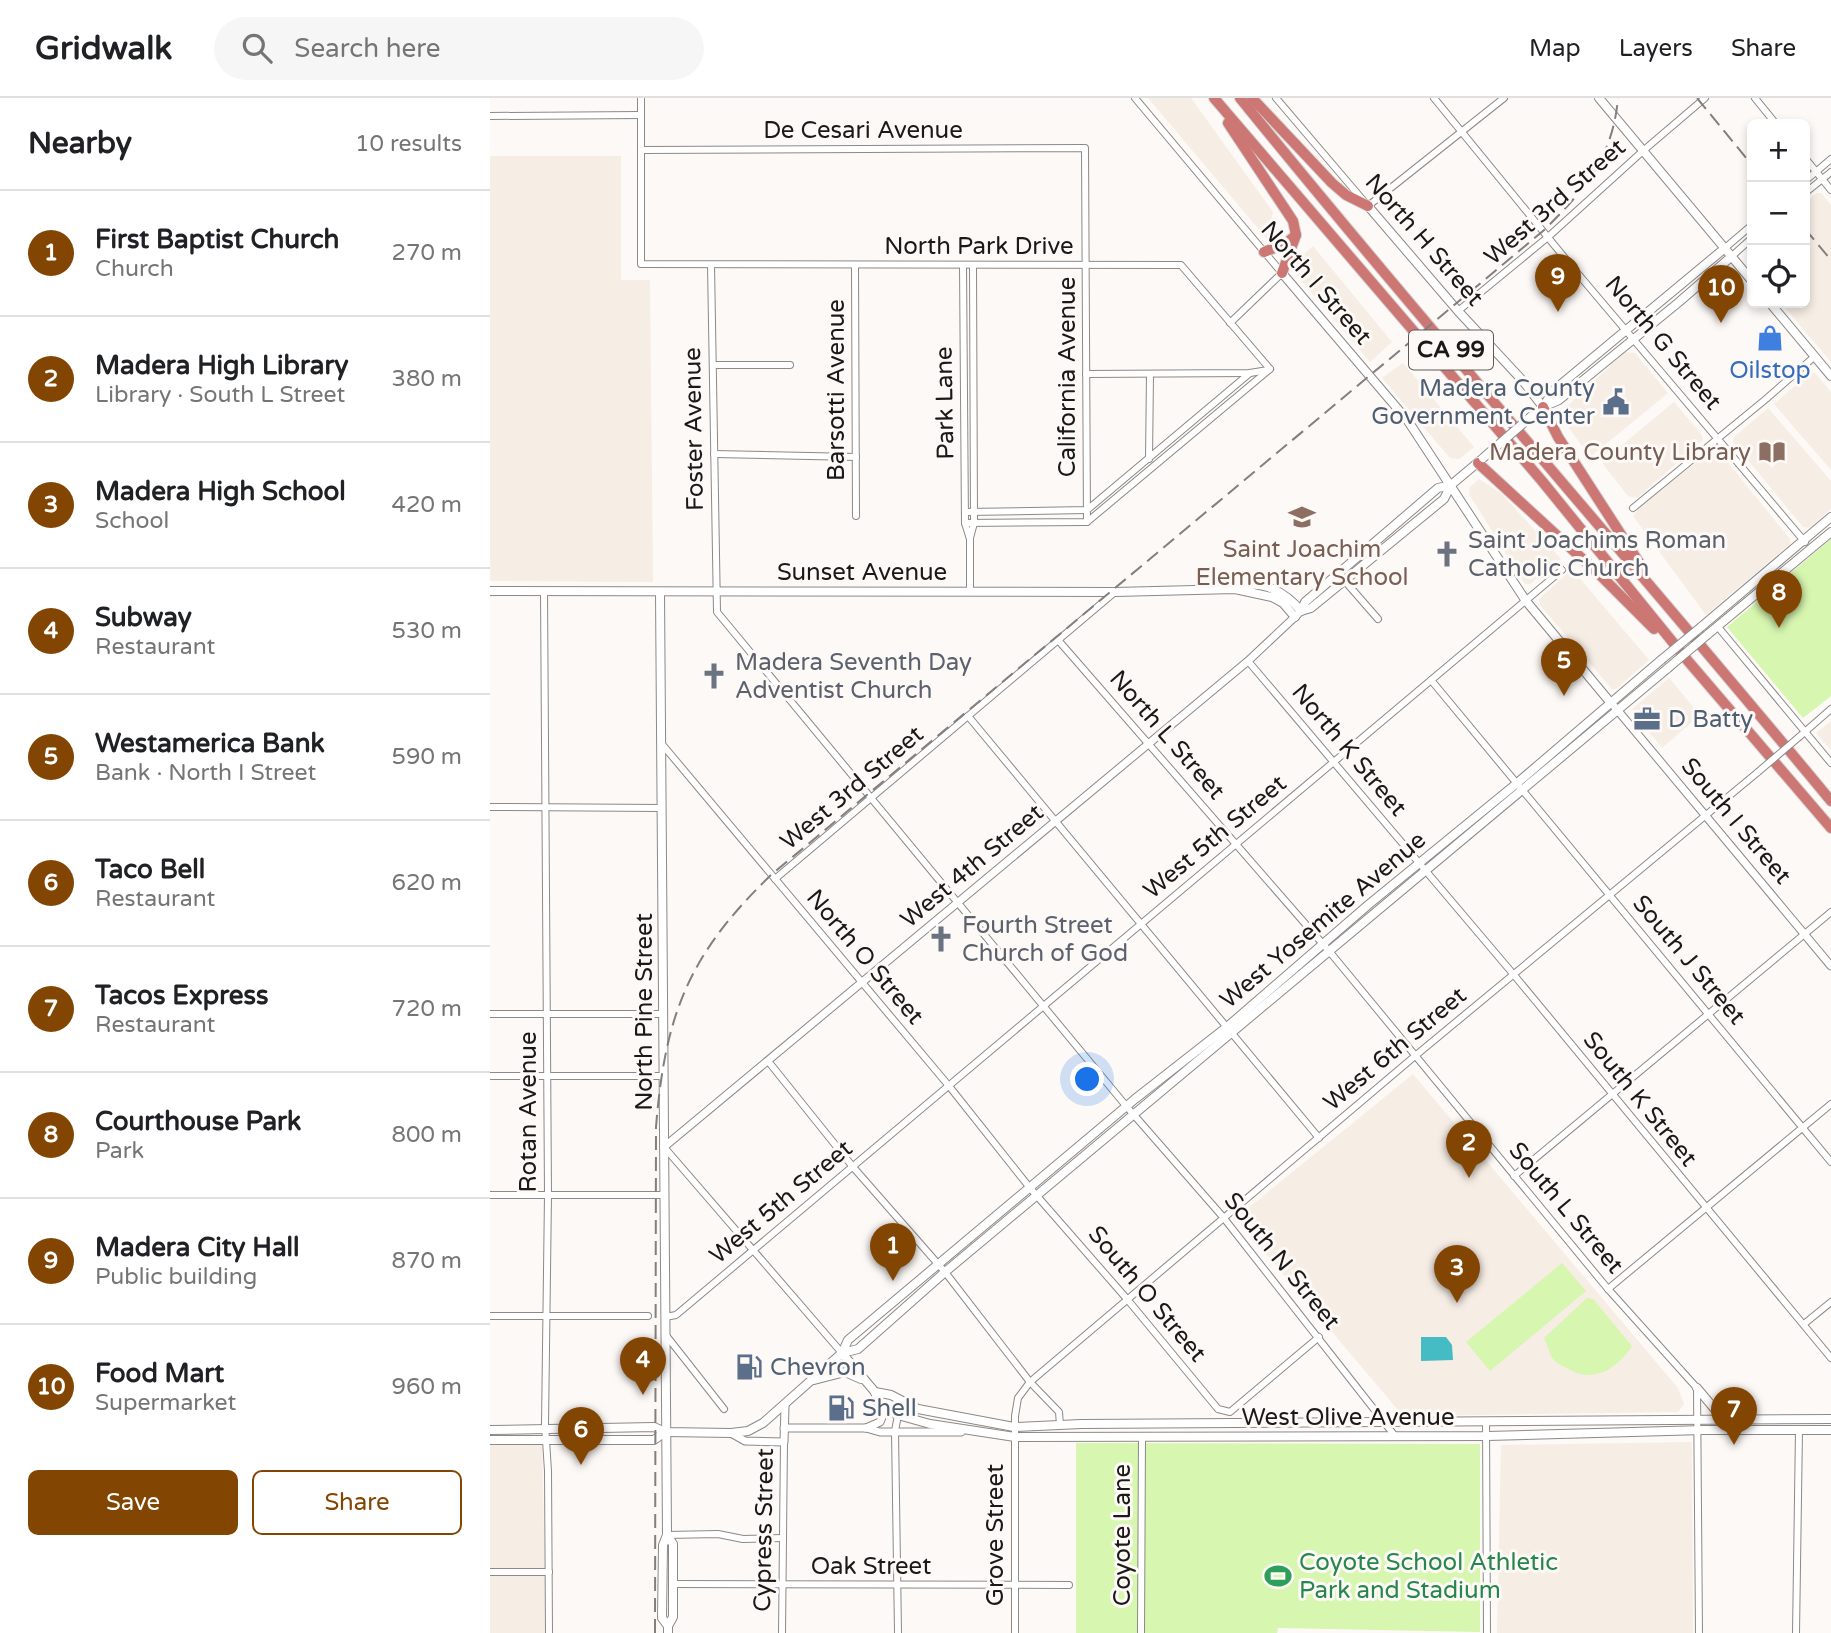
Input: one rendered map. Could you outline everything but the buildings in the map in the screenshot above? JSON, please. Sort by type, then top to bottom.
[{"type":"highway","points":[[1212,98],[1289,213],[1296,228],[1282,273]]},
{"type":"highway","name":"CA 99","points":[[1212,98],[1542,481],[1688,661],[1831,828]]},
{"type":"highway","name":"CA 99","points":[[1240,98],[1831,801]]},
{"type":"highway","points":[[1252,98],[1332,183],[1346,195],[1368,205]]},
{"type":"highway","points":[[1264,252],[1285,244],[1296,235]]},
{"type":"highway","points":[[1538,411],[1564,446],[1665,601]]},
{"type":"highway","points":[[1480,461],[1688,661]]},
{"type":"main road","points":[[1599,98],[1747,275]]},
{"type":"main road","name":"North H Street","points":[[1368,205],[1458,311],[1523,381],[1538,411]]},
{"type":"main road","name":"West 4th Street","points":[[1298,614],[1311,608],[1444,499],[1451,485],[1538,411],[1554,390],[1725,248]]},
{"type":"main road","name":"West 4th Street","points":[[1538,411],[1559,400],[1732,256]]},
{"type":"main road","name":"North I Street","points":[[1282,273],[1408,421],[1526,601],[1610,702]]},
{"type":"main road","points":[[1774,308],[1831,376]]},
{"type":"main road","name":"West 4th Street","points":[[1298,614],[1305,602],[1438,488],[1451,485]]},
{"type":"main road","name":"West Yosemite Avenue","points":[[1519,787],[1610,702],[1831,517]]},
{"type":"main road","name":"West Yosemite Avenue","points":[[731,1433],[748,1431],[785,1406],[842,1353],[848,1340],[1126,1107],[1230,1030],[1329,951],[1423,867],[1519,787],[1618,711],[1831,532]]},
{"type":"main road","name":"Sunset Avenue","points":[[490,591],[1115,592],[1264,586],[1284,595],[1298,614]]},
{"type":"main road","name":"North Pine Street","points":[[660,592],[666,1537]]},
{"type":"main road","points":[[1711,618],[1718,627]]},
{"type":"main road","name":"West Yosemite Avenue","points":[[842,1353],[858,1349],[945,1272],[1135,1114],[1323,944],[1423,867]]},
{"type":"main road","points":[[842,1353],[875,1392],[879,1404],[898,1415],[975,1432]]},
{"type":"main road","points":[[811,1381],[845,1372],[867,1383]]},
{"type":"main road","points":[[1697,1388],[1723,1419]]},
{"type":"main road","name":"West Olive Avenue","points":[[875,1392],[891,1395],[918,1409],[1014,1427],[1831,1419]]},
{"type":"main road","points":[[898,1415],[904,1412],[939,1417],[942,1414]]},
{"type":"main road","points":[[490,1430],[654,1427],[665,1432],[731,1433]]},
{"type":"main road","name":"West Olive Avenue","points":[[975,1432],[1015,1437],[1142,1437],[1486,1436],[1699,1430],[1831,1430]]},
{"type":"main road","points":[[490,1440],[654,1440],[665,1432]]},
{"type":"main road","points":[[666,1537],[673,1544],[673,1618],[669,1627],[663,1618],[663,1545],[666,1537]]},
{"type":"street","points":[[641,98],[641,150]]},
{"type":"street","name":"North I Street","points":[[1135,98],[1282,273]]},
{"type":"street","name":"North G Street","points":[[1434,98],[1810,549]]},
{"type":"street","points":[[1368,205],[1504,98]]},
{"type":"street","name":"West 3rd Street","points":[[1458,311],[1548,237],[1705,98]]},
{"type":"street","points":[[1755,98],[1772,119]]},
{"type":"street","name":"North H Street","points":[[1278,99],[1368,205]]},
{"type":"street","points":[[490,116],[641,115]]},
{"type":"street","name":"De Cesari Avenue","points":[[641,150],[1085,148]]},
{"type":"street","name":"California Avenue","points":[[1085,148],[1087,522]]},
{"type":"street","name":"North Park Drive","points":[[641,150],[641,264],[1181,265],[1270,369]]},
{"type":"street","points":[[1810,177],[1831,159]]},
{"type":"street","points":[[1810,164],[1831,190]]},
{"type":"street","points":[[1810,189],[1831,172]]},
{"type":"street","points":[[1725,248],[1747,229]]},
{"type":"street","points":[[1732,256],[1747,242]]},
{"type":"street","name":"Foster Avenue","points":[[711,265],[717,612],[958,902]]},
{"type":"street","name":"Barsotti Avenue","points":[[855,265],[856,516]]},
{"type":"street","name":"Park Lane","points":[[963,265],[965,523],[970,540]]},
{"type":"street","name":"Park Lane","points":[[970,591],[970,540],[974,523],[973,265]]},
{"type":"street","points":[[1230,323],[1282,273]]},
{"type":"street","points":[[1633,508],[1814,357]]},
{"type":"street","points":[[713,365],[790,365]]},
{"type":"street","points":[[1086,374],[1250,373],[1270,369]]},
{"type":"street","points":[[965,523],[1087,522],[1270,369]]},
{"type":"street","points":[[965,512],[1087,510],[1250,373]]},
{"type":"street","points":[[1149,458],[1150,374]]},
{"type":"street","points":[[714,454],[856,457]]},
{"type":"street","name":"West 5th Street","points":[[665,1317],[676,1315],[753,1251],[1562,570]]},
{"type":"street","points":[[1344,580],[1378,619]]},
{"type":"street","name":"Rotan Avenue","points":[[544,591],[549,1633]]},
{"type":"street","name":"West 3rd Street","points":[[775,879],[1115,592]]},
{"type":"street","name":"West 4th Street","points":[[664,1147],[1248,660],[1298,614]]},
{"type":"street","points":[[1718,627],[1802,735],[1831,763]]},
{"type":"street","name":"North L Street","points":[[1058,640],[1329,951]]},
{"type":"street","name":"North K Street","points":[[1248,660],[1423,867]]},
{"type":"street","name":"South J Street","points":[[1431,680],[1831,1162]]},
{"type":"street","name":"South I Street","points":[[1610,702],[1831,966]]},
{"type":"street","name":"West 6th Street","points":[[1015,1437],[1017,1398],[1030,1381],[1415,1056],[1707,816],[1831,709]]},
{"type":"street","points":[[968,716],[1319,1138]]},
{"type":"street","name":"North O Street","points":[[661,743],[1038,1196]]},
{"type":"street","points":[[490,807],[662,808]]},
{"type":"street","name":"South K Street","points":[[1423,867],[1831,1358]]},
{"type":"street","name":"South N Street","points":[[958,902],[1126,1107],[1135,1114],[1223,1217],[1395,1436]]},
{"type":"street","points":[[1514,1176],[1831,912]]},
{"type":"street","name":"South L Street","points":[[1329,951],[1608,1289],[1697,1388]]},
{"type":"street","points":[[490,1014],[663,1014]]},
{"type":"street","points":[[768,1061],[852,1167],[945,1272],[1030,1381],[1059,1412],[1060,1425]]},
{"type":"street","points":[[490,1076],[663,1076]]},
{"type":"street","points":[[1608,1289],[1831,1104]]},
{"type":"street","points":[[664,1147],[842,1353]]},
{"type":"street","points":[[490,1195],[664,1195]]},
{"type":"street","name":"South O Street","points":[[1038,1196],[1127,1298],[1218,1409],[1230,1412],[1319,1337]]},
{"type":"street","points":[[1804,1324],[1831,1302]]},
{"type":"street","points":[[490,1316],[648,1316]]},
{"type":"street","points":[[665,1334],[724,1409]]},
{"type":"street","points":[[1697,1388],[1699,1633]]},
{"type":"street","name":"Cypress Street","points":[[782,1633],[785,1406]]},
{"type":"street","points":[[866,1428],[880,1422],[886,1408]]},
{"type":"street","points":[[898,1415],[895,1431],[898,1633]]},
{"type":"street","points":[[1486,1421],[1487,1633]]},
{"type":"street","name":"West Olive Avenue","points":[[784,1428],[975,1432]]},
{"type":"street","points":[[1796,1633],[1799,1430]]},
{"type":"street","points":[[731,1433],[745,1441],[784,1442]]},
{"type":"street","name":"Grove Street","points":[[1015,1437],[1015,1633]]},
{"type":"street","name":"Coyote Lane","points":[[1142,1437],[1142,1633]]},
{"type":"street","points":[[666,1537],[718,1534],[743,1539],[783,1538]]},
{"type":"street","points":[[490,1572],[549,1572]]},
{"type":"street","name":"Oak Street","points":[[673,1584],[1069,1585]]},
{"type":"shaded area","points":[[1148,98],[1191,98],[1273,212],[1267,239]]},
{"type":"shaded area","points":[[490,156],[621,156],[621,280],[650,280],[653,582],[490,581]]},
{"type":"shaded area","points":[[1821,193],[1831,205],[1831,362],[1785,308],[1810,308],[1810,199]]},
{"type":"shaded area","points":[[1313,246],[1392,342],[1370,362],[1290,267]]},
{"type":"shaded area","points":[[1625,352],[1635,353],[1668,393],[1590,457],[1559,414]]},
{"type":"shaded area","points":[[1403,363],[1474,447],[1459,459],[1450,458],[1382,378]]},
{"type":"shaded area","points":[[1810,373],[1815,373],[1831,392],[1831,470],[1774,404]]},
{"type":"shaded area","points":[[1674,402],[1702,435],[1703,440],[1637,498],[1628,496],[1603,464],[1604,460]]},
{"type":"shaded area","points":[[1768,408],[1831,481],[1831,509],[1809,528],[1803,527],[1733,442],[1734,437]]},
{"type":"shaded area","points":[[1717,449],[1790,539],[1790,544],[1706,615],[1633,516],[1639,508],[1712,450]]},
{"type":"shaded area","points":[[1479,479],[1502,494],[1561,559],[1530,584],[1525,584],[1469,494],[1470,487]]},
{"type":"shaded area","points":[[1572,569],[1649,660],[1616,689],[1612,689],[1540,605],[1539,599]]},
{"type":"shaded area","points":[[1669,678],[1700,715],[1662,748],[1631,710]]},
{"type":"shaded area","points":[[1831,721],[1831,750],[1816,733]]},
{"type":"shaded area","points":[[1413,1074],[1678,1388],[1684,1404],[1678,1412],[1403,1416],[1236,1218]]},
{"type":"shaded area","points":[[1692,1442],[1693,1633],[1497,1633],[1501,1445]]},
{"type":"shaded area","points":[[490,1443],[542,1443],[546,1633],[490,1633]]},
{"type":"green space","points":[[1831,539],[1831,696],[1803,718],[1727,627]]},
{"type":"green space","points":[[1562,1263],[1586,1291],[1490,1371],[1466,1342]]},
{"type":"green space","points":[[1587,1298],[1593,1299],[1632,1346],[1612,1367],[1604,1372],[1586,1375],[1556,1362],[1544,1338]]},
{"type":"green space","name":"Coyote School Athletic Park and Stadium","points":[[1076,1443],[1480,1444],[1480,1632],[1278,1628],[1277,1633],[1076,1633]]},
{"type":"water","points":[[1421,1337],[1446,1337],[1452,1345],[1453,1360],[1421,1361]]},
{"type":"railway","points":[[655,1633],[656,1127],[666,1051],[686,988],[701,960],[743,904],[771,875],[1543,231],[1571,202],[1594,172],[1610,138],[1618,98]]},
{"type":"railway","points":[[1697,98],[1747,159]]},
{"type":"railway","points":[[1810,235],[1831,260]]},
{"type":"place","name":"Madera City Hall","points":[[1558,312]]},
{"type":"place","name":"Food Mart","points":[[1721,323]]},
{"type":"place","name":"Oilstop","points":[[1770,338]]},
{"type":"place","name":"Madera County Government Center","points":[[1616,402]]},
{"type":"place","name":"Madera County Library","points":[[1772,452]]},
{"type":"place","name":"Saint Joachim Elementary School","points":[[1302,517]]},
{"type":"place","name":"Saint Joachims Roman Catholic Church","points":[[1447,554]]},
{"type":"place","name":"Courthouse Park","points":[[1779,628]]},
{"type":"place","name":"Madera Seventh Day Adventist Church","points":[[714,676]]},
{"type":"place","name":"Westamerica Bank","points":[[1564,696]]},
{"type":"place","name":"D Batty","points":[[1647,719]]},
{"type":"place","name":"Fourth Street Church of God","points":[[941,939]]},
{"type":"place","name":"Madera High Library","points":[[1469,1178]]},
{"type":"place","name":"First Baptist Church","points":[[893,1281]]},
{"type":"place","name":"Madera High School","points":[[1457,1303]]},
{"type":"place","name":"Chevron","points":[[749,1367]]},
{"type":"place","name":"Subway","points":[[643,1395]]},
{"type":"place","name":"Shell","points":[[841,1408]]},
{"type":"place","name":"Tacos Express","points":[[1734,1445]]},
{"type":"place","name":"Taco Bell","points":[[581,1465]]},
{"type":"place","name":"Coyote School Athletic Park and Stadium","points":[[1278,1576]]}]
